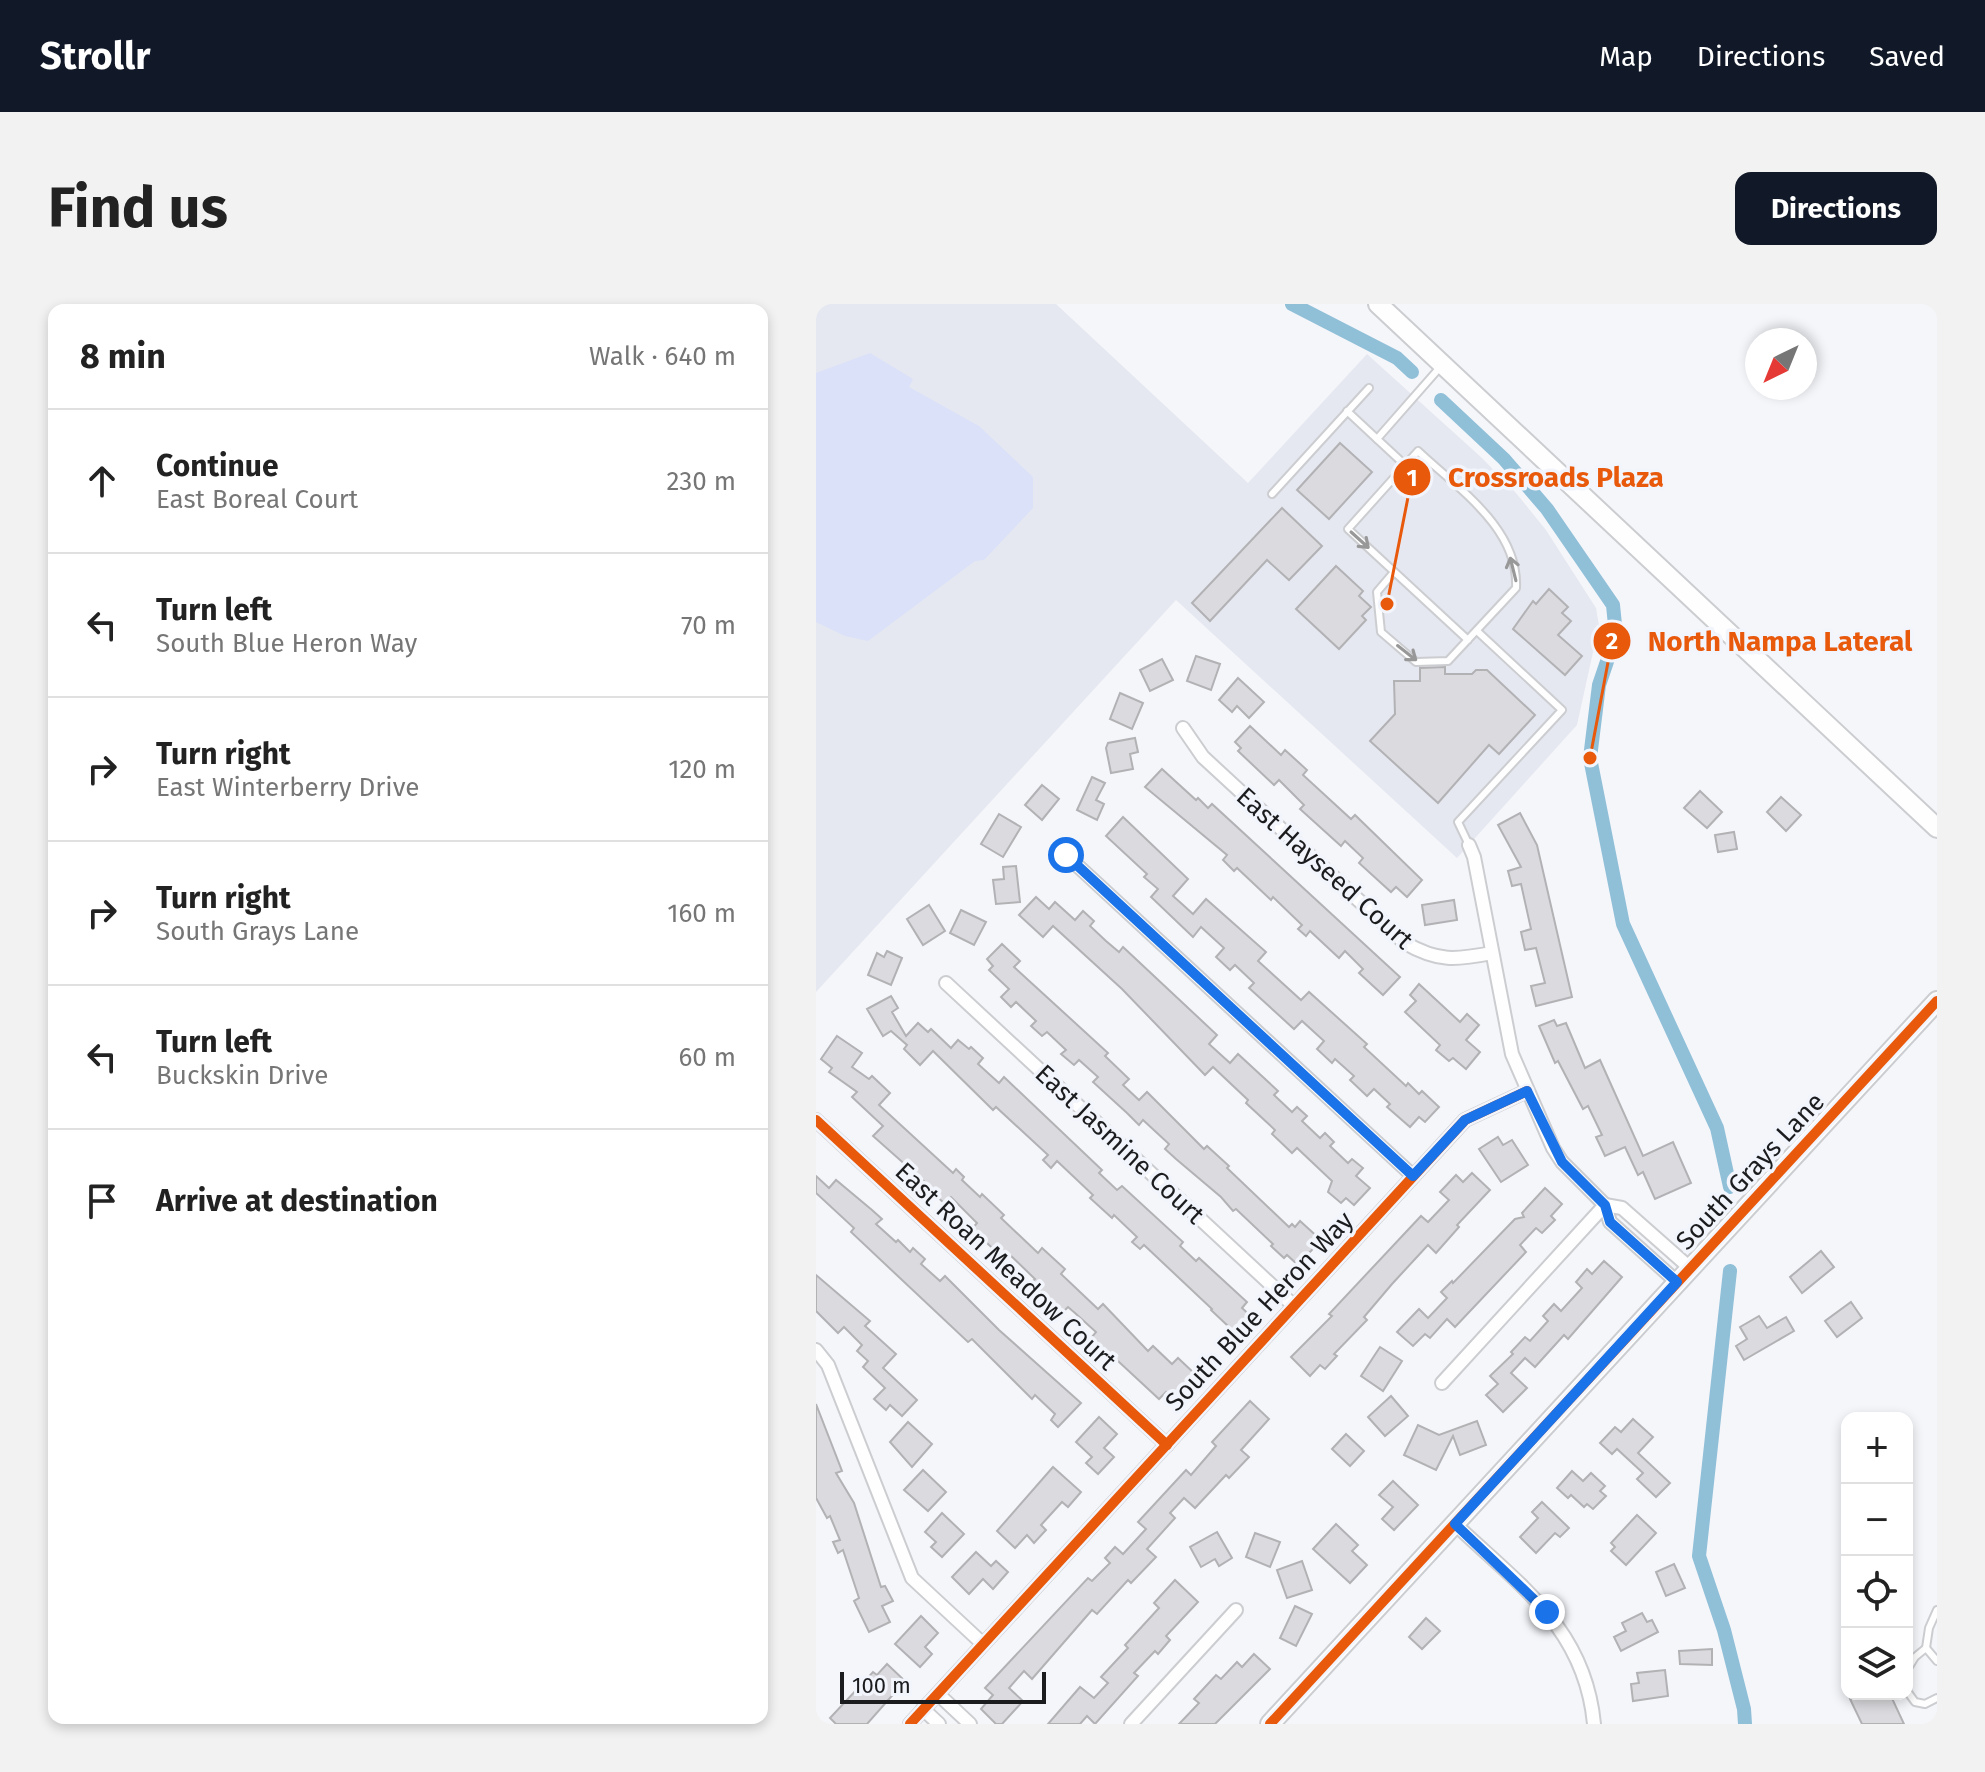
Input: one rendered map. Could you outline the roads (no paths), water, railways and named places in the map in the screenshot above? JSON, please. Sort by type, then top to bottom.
[{"type":"street","points":[[1378,304],[1937,828]]},
{"type":"street","name":"East Hayseed Court","points":[[1183,728],[1203,757],[1405,943],[1442,959],[1492,953]]},
{"type":"street","points":[[1469,845],[1474,857],[1512,1054],[1527,1091],[1562,1162],[1605,1205],[1610,1222],[1677,1282]]},
{"type":"street","points":[[1066,855],[1413,1176]]},
{"type":"street","name":"East Jasmine Court","points":[[946,983],[1294,1306]]},
{"type":"street","name":"South Grays Lane","points":[[1270,1724],[1937,1001]]},
{"type":"street","name":"South Blue Heron Way","points":[[910,1724],[1465,1120],[1527,1091]]},
{"type":"street","name":"East Roan Meadow Court","points":[[816,1120],[1167,1445]]},
{"type":"street","points":[[1605,1205],[1622,1208],[1690,1268]]},
{"type":"street","points":[[1442,1383],[1605,1205]]},
{"type":"street","points":[[816,1350],[828,1365],[912,1578],[983,1644]]},
{"type":"street","points":[[1455,1524],[1547,1612],[1568,1639],[1591,1698],[1594,1724]]},
{"type":"street","points":[[1131,1724],[1236,1610]]},
{"type":"street","points":[[938,1694],[970,1724]]},
{"type":"street","points":[[923,1709],[939,1724]]},
{"type":"lane","points":[[1377,439],[1443,364]]},
{"type":"lane","points":[[1272,494],[1369,388]]},
{"type":"lane","points":[[1347,411],[1405,465]]},
{"type":"lane","points":[[1394,572],[1377,592],[1381,632],[1416,662],[1448,661],[1477,631],[1516,588],[1517,574],[1497,525],[1418,451],[1348,529],[1468,640]]},
{"type":"lane","points":[[1469,845],[1458,822],[1562,710],[1477,631]]},
{"type":"lane","points":[[1913,1660],[1926,1648],[1929,1628],[1937,1610]]},
{"type":"lane","points":[[1926,1648],[1937,1661]]},
{"type":"lane","points":[[1913,1699],[1925,1704],[1937,1698]]},
{"type":"waterway","points":[[1292,304],[1397,358],[1412,372]]},
{"type":"waterway","points":[[1441,400],[1504,459],[1547,509],[1613,605],[1616,635],[1599,685],[1590,758],[1623,924],[1717,1128],[1730,1187]]},
{"type":"waterway","points":[[1730,1271],[1699,1556],[1724,1630],[1745,1724]]},
{"type":"place","name":"Crossroads Plaza","points":[[1387,604]]},
{"type":"place","name":"North Nampa Lateral","points":[[1590,758]]}]
